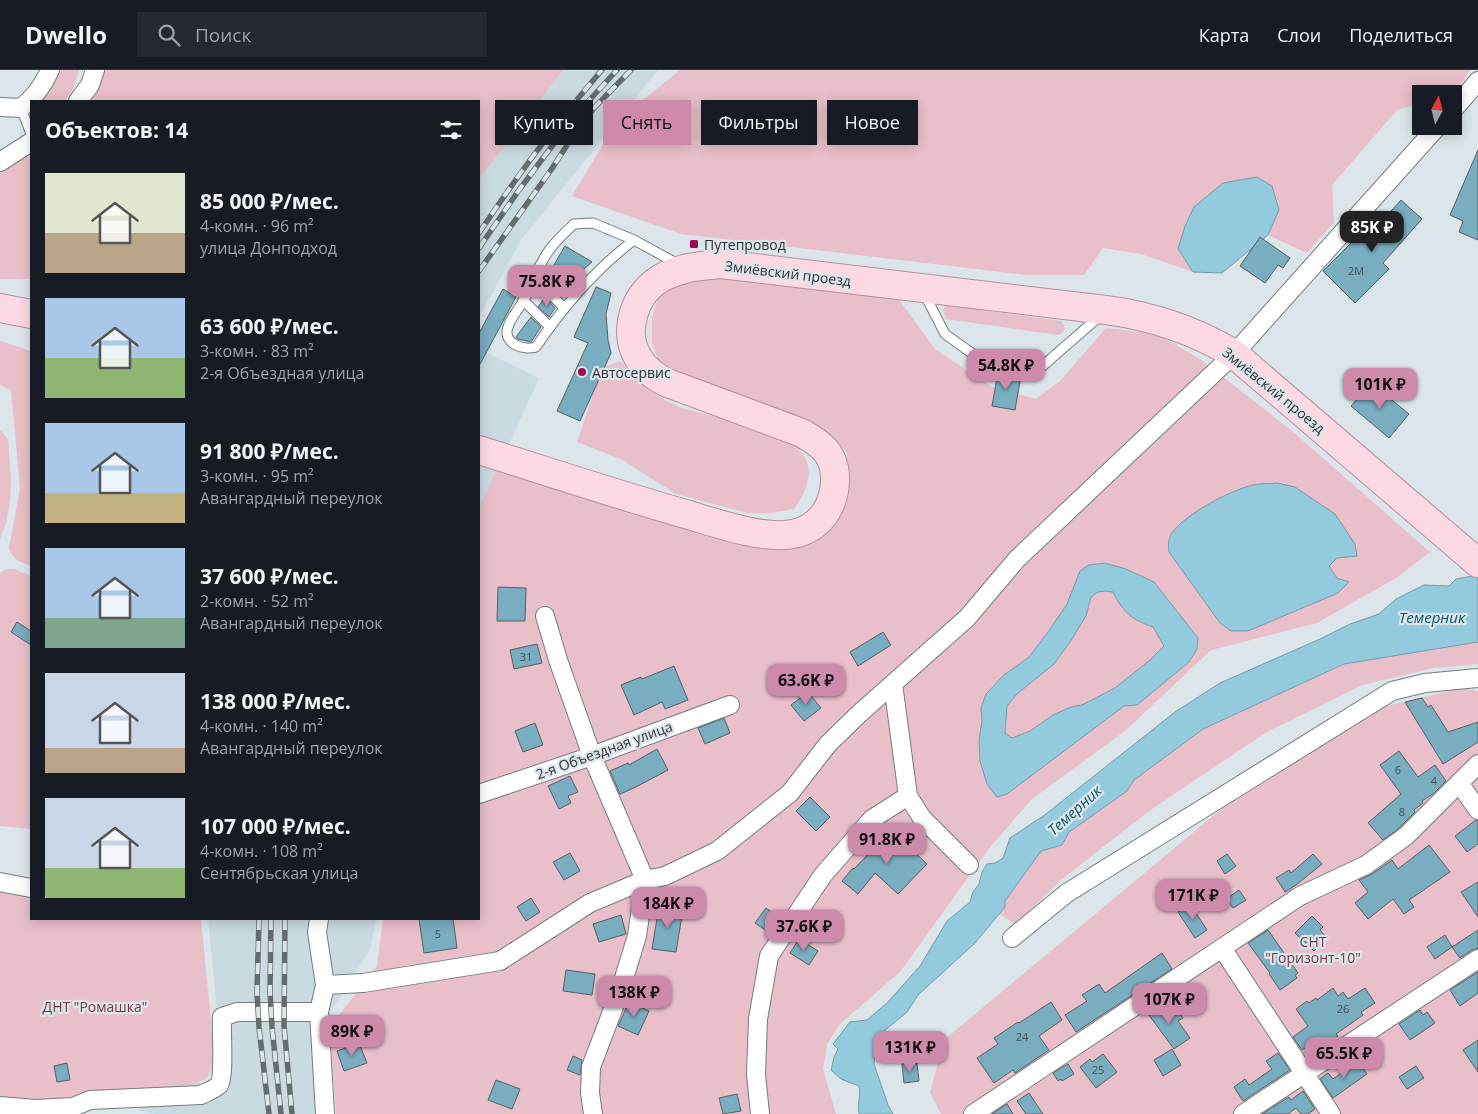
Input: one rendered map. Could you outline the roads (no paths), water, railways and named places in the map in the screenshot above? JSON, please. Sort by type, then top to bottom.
[{"type":"main road","name":"Змиёвский проезд","points":[[480,450],[645,503],[745,530],[772,535],[791,535],[807,530],[819,522],[827,510],[835,484],[834,468],[829,455],[819,443],[802,433],[665,382],[650,373],[633,349],[631,337],[635,309],[641,297],[651,286],[663,277],[685,268],[721,264],[1133,314],[1159,320],[1213,341],[1234,354],[1478,563]]},
{"type":"main road","points":[[0,308],[30,314]]},
{"type":"street","points":[[32,100],[43,86],[50,70]]},
{"type":"street","points":[[79,100],[90,85],[95,70]]},
{"type":"street","points":[[1462,99],[1478,82]]},
{"type":"street","points":[[0,107],[21,108],[30,101]]},
{"type":"street","points":[[325,985],[363,983],[500,961],[590,903],[645,880],[666,876],[717,851],[790,793],[828,744],[967,618],[1017,559],[1234,354],[1430,135]]},
{"type":"street","points":[[0,162],[30,143]]},
{"type":"street","points":[[545,616],[558,660],[592,756],[645,880],[637,936],[620,991],[591,1068],[590,1092],[593,1114]]},
{"type":"street","points":[[1012,938],[1067,893],[1392,691],[1425,683],[1478,678]]},
{"type":"street","points":[[893,684],[908,796],[922,818],[969,865]]},
{"type":"street","name":"2-я Объездная улица","points":[[480,794],[592,756],[730,705]]},
{"type":"street","points":[[973,1114],[1300,896],[1366,865],[1406,836],[1478,764]]},
{"type":"street","points":[[1459,783],[1478,810]]},
{"type":"street","points":[[760,1114],[756,1074],[758,1019],[769,956],[823,875],[872,819],[908,796]]},
{"type":"street","points":[[0,882],[30,888]]},
{"type":"street","points":[[320,920],[317,932],[325,985],[319,1012],[325,1114]]},
{"type":"street","points":[[1222,948],[1331,1114]]},
{"type":"street","points":[[1243,1114],[1478,959]]},
{"type":"street","points":[[0,1106],[36,1109],[72,1107],[90,1100],[201,1095],[218,1086],[223,1076],[222,1017],[237,1012],[319,1012]]},
{"type":"lane","points":[[21,108],[30,131]]},
{"type":"lane","points":[[634,240],[611,258],[564,308],[536,346],[525,349],[514,344],[507,328],[524,300],[540,265],[556,240],[574,224],[593,223],[634,240],[685,268]]},
{"type":"lane","points":[[540,265],[541,281],[564,308]]},
{"type":"lane","points":[[922,289],[945,334],[984,362],[1030,372],[1038,370],[1106,310]]},
{"type":"lane","points":[[524,300],[550,327]]},
{"type":"water","points":[[1257,177],[1272,186],[1279,210],[1268,235],[1222,273],[1193,272],[1178,249],[1185,226],[1194,207],[1223,183]]},
{"type":"water","points":[[1277,483],[1295,487],[1335,514],[1355,544],[1357,556],[1337,558],[1329,566],[1337,578],[1349,582],[1338,593],[1248,631],[1231,631],[1220,623],[1169,552],[1168,544],[1172,533],[1187,518],[1221,497],[1253,485]]},
{"type":"water","points":[[1105,563],[1126,569],[1154,582],[1198,638],[1197,649],[1189,662],[1137,705],[1124,706],[1007,794],[997,797],[987,784],[980,761],[981,708],[986,694],[1004,675],[1029,657],[1067,604],[1080,571],[1089,565]],"holes":[[[1098,592],[1113,592],[1129,614],[1153,627],[1164,646],[1150,660],[1115,688],[1082,705],[1071,707],[1053,715],[1030,731],[1012,738],[1005,733],[1007,706],[1017,694],[1054,664],[1086,616],[1091,597]]]},
{"type":"water","name":"Темерник","points":[[1478,575],[1478,642],[1344,664],[1203,729],[1134,780],[1127,791],[1069,832],[1062,845],[1041,851],[1005,901],[1005,907],[975,943],[918,995],[907,1012],[877,1037],[874,1064],[893,1114],[859,1114],[859,1086],[841,1079],[831,1070],[838,1049],[833,1044],[850,1022],[867,1020],[887,1003],[920,966],[947,921],[970,902],[987,864],[995,863],[1003,858],[1010,838],[1046,814],[1175,712],[1220,683],[1350,624],[1379,614],[1396,599],[1424,585],[1449,586],[1456,579]]},
{"type":"railway","points":[[480,232],[538,150],[602,70]]},
{"type":"railway","points":[[480,247],[519,190],[574,117],[617,70]]},
{"type":"railway","points":[[480,270],[551,170],[580,125],[631,70]]},
{"type":"railway","points":[[259,920],[257,992],[269,1114]]},
{"type":"railway","points":[[271,920],[270,992],[281,1114]]},
{"type":"railway","points":[[285,920],[284,1026],[292,1114]]},
{"type":"place","name":"Путепровод","points":[[694,244]]},
{"type":"place","name":"Автосервис","points":[[582,372]]},
{"type":"park label","name":"СНТ \"Горизонт-10\"","points":[[1313,950]]},
{"type":"park label","name":"ДНТ \"Ромашка\"","points":[[95,1006]]}]
